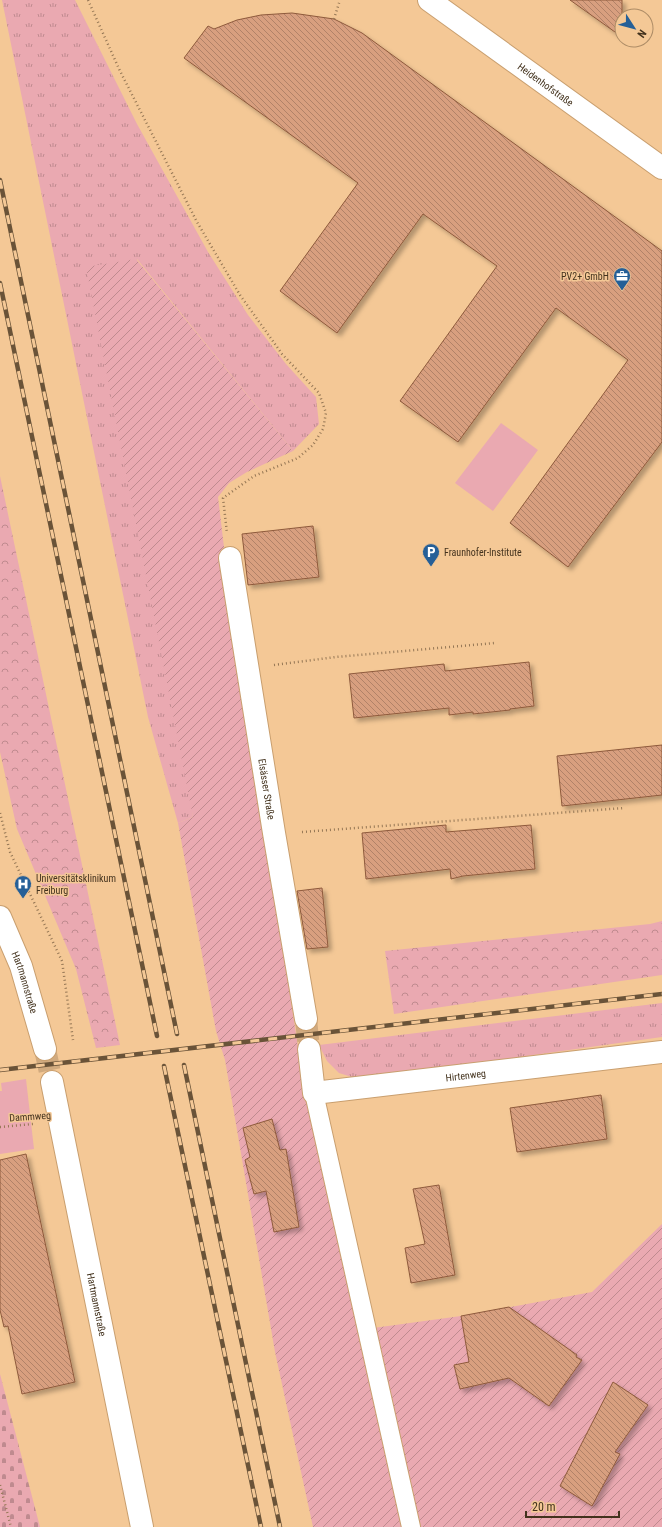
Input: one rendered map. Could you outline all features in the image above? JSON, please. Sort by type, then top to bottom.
[{"type":"street","name":"Heidenhofstraße","points":[[429,0],[662,168]]},
{"type":"street","name":"Elsässer Straße","points":[[230,558],[274,834],[306,1019]]},
{"type":"street","name":"Hartmannstraße","points":[[0,917],[21,966],[45,1049]]},
{"type":"street","points":[[309,1049],[314,1093]]},
{"type":"street","name":"Hirtenweg","points":[[314,1093],[662,1052]]},
{"type":"street","name":"Hartmannstraße","points":[[52,1082],[142,1527]]},
{"type":"lane","points":[[314,1093],[411,1527]]},
{"type":"path","points":[[88,0],[120,71],[197,222],[240,295],[282,354],[319,393],[326,413],[323,429],[313,445],[298,458],[254,476],[222,498],[230,558]]},
{"type":"path","points":[[334,19],[340,0]]},
{"type":"path","points":[[247,668],[336,657],[494,643]]},
{"type":"path","points":[[274,834],[624,808]]},
{"type":"path","points":[[0,813],[10,852],[62,961],[73,1042]]},
{"type":"path","name":"Dammweg","points":[[0,1126],[61,1122]]},
{"type":"path","points":[[0,1485],[11,1527]]},
{"type":"green space","points":[[2,0],[75,0],[137,124],[208,252],[248,315],[286,364],[316,397],[319,424],[293,451],[137,259],[193,817],[178,823],[148,717]]},
{"type":"green space","points":[[136,259],[293,451],[247,472],[229,483],[218,497],[234,631],[298,1047],[366,1329],[461,1316],[592,1292],[662,1224],[662,1527],[313,1527],[275,1352],[225,1060],[216,1031],[178,823],[193,817],[86,267]]},
{"type":"green space","points":[[501,423],[538,450],[493,511],[455,483]]},
{"type":"green space","points":[[0,476],[120,1045],[96,1048],[76,969],[17,829],[0,752]]},
{"type":"green space","points":[[662,921],[662,975],[394,1014],[385,951],[650,924]]},
{"type":"green space","points":[[662,1003],[662,1037],[361,1080],[339,1073],[327,1061],[319,1045]]},
{"type":"green space","points":[[26,1079],[34,1149],[0,1154],[1,1083]]},
{"type":"green space","points":[[0,1374],[40,1527],[0,1527]]},
{"type":"building","points":[[570,0],[622,0],[622,8],[614,8],[614,31]]},
{"type":"building","points":[[292,13],[334,19],[362,33],[662,251],[662,442],[568,567],[510,523],[628,360],[556,308],[458,442],[400,401],[497,266],[423,214],[337,333],[280,291],[358,183],[184,58],[208,26],[214,29],[237,20],[261,15]]},
{"type":"building","points":[[313,526],[319,577],[248,585],[242,534]]},
{"type":"building","points":[[529,662],[534,706],[473,714],[473,712],[449,715],[449,708],[354,718],[349,674],[444,664],[445,671]]},
{"type":"building","points":[[662,745],[662,795],[562,806],[557,756]]},
{"type":"building","points":[[446,825],[446,832],[531,825],[535,869],[463,876],[451,879],[450,869],[366,879],[362,833]]},
{"type":"building","points":[[322,888],[328,947],[307,949],[297,891]]},
{"type":"building","points":[[601,1095],[607,1139],[517,1152],[510,1108]]},
{"type":"building","points":[[272,1119],[280,1150],[286,1149],[299,1227],[274,1232],[266,1191],[254,1194],[245,1160],[250,1157],[243,1128]]},
{"type":"building","points":[[26,1154],[75,1382],[22,1394],[8,1326],[4,1327],[0,1310],[0,1160]]},
{"type":"building","points":[[439,1185],[455,1275],[411,1283],[405,1248],[425,1244],[413,1189]]},
{"type":"building","points":[[509,1307],[582,1360],[549,1406],[509,1378],[460,1389],[454,1365],[469,1362],[461,1316]]},
{"type":"building","points":[[613,1382],[648,1405],[615,1452],[620,1454],[592,1506],[560,1486]]},
{"type":"tunnel","points":[[306,1019],[309,1049]]},
{"type":"tunnel","points":[[45,1049],[52,1082]]},
{"type":"railway","points":[[0,180],[177,1034]]},
{"type":"railway","points":[[0,283],[157,1036]]},
{"type":"railway","points":[[0,1070],[662,994]]},
{"type":"railway","points":[[184,1065],[280,1527]]},
{"type":"railway","points":[[164,1066],[261,1527]]},
{"type":"place","name":"PV2+ GmbH","points":[[622,291]]},
{"type":"place","name":"Fraunhofer-Institute","points":[[431,567]]},
{"type":"place","name":"Universitätsklinikum Freiburg","points":[[23,899]]}]
